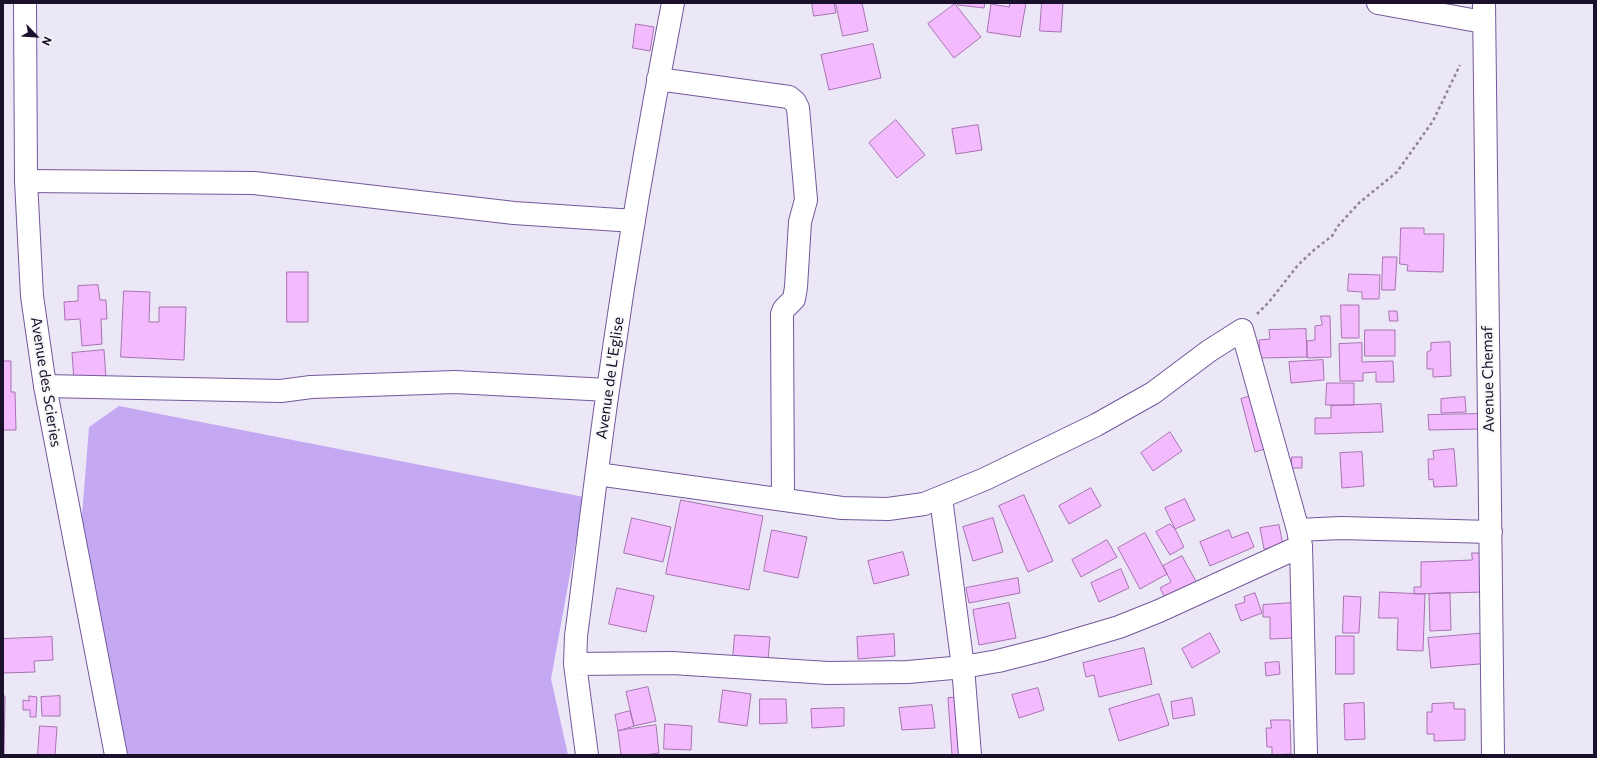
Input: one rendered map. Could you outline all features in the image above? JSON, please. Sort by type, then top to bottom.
[{"type":"street","name":"Avenue des Scieries","points":[[25,3],[26,181],[32,296],[45,386],[116,755]]},
{"type":"street","name":"Avenue de L'Eglise","points":[[587,755],[575,664],[576,636],[608,390],[634,221],[658,79],[673,3]]},
{"type":"street","points":[[1378,3],[1483,12]]},
{"type":"street","name":"Avenue Chemaf","points":[[1483,12],[1493,755]]},
{"type":"street","points":[[658,79],[789,97],[795,102],[798,108],[806,200],[800,222],[794,299],[784,309],[782,314],[783,500]]},
{"type":"street","points":[[26,181],[254,183],[514,213],[634,221]]},
{"type":"street","points":[[597,474],[842,508],[888,509],[924,504],[985,479],[1096,424],[1153,393],[1209,351],[1242,330],[1299,538],[1306,755]]},
{"type":"street","points":[[45,386],[281,391],[312,387],[455,382],[608,390]]},
{"type":"street","points":[[941,498],[963,667],[970,755]]},
{"type":"street","points":[[575,664],[672,663],[828,673],[908,672],[963,667],[998,661],[1038,651],[1119,628],[1159,611],[1299,538],[1341,528],[1490,532]]},
{"type":"path","points":[[1242,330],[1269,302],[1298,265],[1332,236],[1338,226],[1359,203],[1397,172],[1433,121],[1463,60]]},
{"type":"shaded area","points":[[119,406],[584,497],[551,679],[568,755],[128,755],[81,528],[89,427]]},
{"type":"building","points":[[812,3],[834,3],[836,13],[814,16]]},
{"type":"building","points":[[836,3],[862,3],[868,31],[843,36]]},
{"type":"building","points":[[958,3],[985,3],[984,8],[958,5]]},
{"type":"building","points":[[1010,3],[1026,3],[1020,37],[987,32],[991,4],[1009,7]]},
{"type":"building","points":[[1042,3],[1063,3],[1061,32],[1040,31]]},
{"type":"building","points":[[955,4],[981,37],[954,58],[928,24]]},
{"type":"building","points":[[636,24],[654,27],[650,51],[633,48]]},
{"type":"building","points":[[873,44],[881,78],[829,90],[821,55]]},
{"type":"building","points":[[896,120],[925,155],[897,178],[869,143]]},
{"type":"building","points":[[978,125],[982,150],[956,154],[952,129]]},
{"type":"building","points":[[1401,228],[1424,228],[1424,234],[1444,234],[1443,272],[1407,271],[1408,265],[1400,264]]},
{"type":"building","points":[[1383,257],[1397,257],[1395,290],[1382,290]]},
{"type":"building","points":[[287,272],[308,272],[308,322],[287,322]]},
{"type":"building","points":[[1349,274],[1380,275],[1379,299],[1362,299],[1362,292],[1348,291]]},
{"type":"building","points":[[98,285],[100,300],[106,300],[107,319],[101,319],[102,344],[82,346],[80,319],[65,320],[64,302],[78,301],[78,286]]},
{"type":"building","points":[[124,291],[150,292],[149,322],[159,322],[159,307],[186,307],[184,360],[121,357]]},
{"type":"building","points":[[1341,305],[1359,305],[1359,338],[1342,338]]},
{"type":"building","points":[[1389,311],[1397,311],[1398,321],[1390,321]]},
{"type":"building","points":[[1321,316],[1330,316],[1331,357],[1307,358],[1307,341],[1315,340],[1315,326],[1322,325]]},
{"type":"building","points":[[1306,329],[1307,357],[1260,358],[1259,340],[1270,339],[1269,330]]},
{"type":"building","points":[[1365,330],[1395,330],[1395,356],[1365,356]]},
{"type":"building","points":[[1450,342],[1451,376],[1433,377],[1433,369],[1427,369],[1427,352],[1431,350],[1431,343]]},
{"type":"building","points":[[1362,343],[1362,362],[1393,361],[1394,382],[1376,382],[1376,372],[1363,373],[1363,381],[1340,381],[1339,344]]},
{"type":"building","points":[[104,350],[106,378],[74,381],[72,353]]},
{"type":"building","points":[[1323,360],[1324,380],[1291,383],[1289,362]]},
{"type":"building","points":[[3,361],[11,361],[11,392],[15,392],[16,430],[3,430]]},
{"type":"building","points":[[1327,383],[1354,383],[1354,405],[1326,405]]},
{"type":"building","points":[[1254,395],[1268,448],[1255,452],[1241,399]]},
{"type":"building","points":[[1465,397],[1466,412],[1441,413],[1441,399]]},
{"type":"building","points":[[1381,404],[1383,432],[1315,434],[1315,418],[1331,418],[1331,406]]},
{"type":"building","points":[[1480,414],[1481,429],[1429,430],[1428,415]]},
{"type":"building","points":[[1170,432],[1182,451],[1153,471],[1141,453]]},
{"type":"building","points":[[1454,449],[1457,486],[1434,487],[1433,479],[1429,480],[1428,459],[1434,459],[1433,451]]},
{"type":"building","points":[[1362,452],[1364,486],[1342,488],[1340,453]]},
{"type":"building","points":[[1292,457],[1302,457],[1302,468],[1292,468]]},
{"type":"building","points":[[1091,488],[1101,506],[1069,524],[1059,506]]},
{"type":"building","points":[[1024,495],[1053,561],[1028,572],[999,506]]},
{"type":"building","points":[[1185,499],[1195,520],[1175,529],[1165,508]]},
{"type":"building","points":[[681,500],[763,516],[749,590],[666,574]]},
{"type":"building","points":[[632,518],[671,527],[663,562],[624,553]]},
{"type":"building","points":[[993,518],[1003,552],[973,561],[963,527]]},
{"type":"building","points":[[1170,524],[1175,529],[1184,547],[1170,555],[1156,532]]},
{"type":"building","points":[[1279,525],[1283,545],[1264,549],[1260,528]]},
{"type":"building","points":[[772,530],[807,537],[798,578],[764,571]]},
{"type":"building","points":[[1229,530],[1232,538],[1248,532],[1254,547],[1210,566],[1200,542]]},
{"type":"building","points":[[1145,533],[1167,574],[1140,589],[1118,548]]},
{"type":"building","points":[[1107,540],[1117,557],[1081,577],[1072,560]]},
{"type":"building","points":[[903,552],[909,575],[874,584],[868,561]]},
{"type":"building","points":[[1472,553],[1482,553],[1483,592],[1414,594],[1414,587],[1421,587],[1421,562],[1472,560]]},
{"type":"building","points":[[1182,556],[1197,583],[1166,600],[1160,588],[1171,582],[1163,566]]},
{"type":"building","points":[[1121,569],[1129,588],[1099,602],[1091,583]]},
{"type":"building","points":[[1018,578],[1020,593],[969,603],[966,588]]},
{"type":"building","points":[[617,588],[654,596],[646,632],[609,624]]},
{"type":"building","points":[[1380,592],[1425,594],[1423,651],[1397,650],[1398,618],[1379,618]]},
{"type":"building","points":[[1255,593],[1262,613],[1241,621],[1235,605],[1245,602],[1244,597]]},
{"type":"building","points":[[1450,593],[1451,630],[1430,631],[1429,594]]},
{"type":"building","points":[[1344,596],[1361,597],[1359,633],[1343,633]]},
{"type":"building","points":[[1009,603],[1016,638],[979,645],[973,610]]},
{"type":"building","points":[[1292,603],[1293,638],[1270,639],[1270,617],[1263,617],[1263,605]]},
{"type":"building","points":[[1210,633],[1220,652],[1192,668],[1182,649]]},
{"type":"building","points":[[1488,633],[1491,663],[1431,668],[1428,638]]},
{"type":"building","points":[[894,634],[895,656],[858,659],[857,637]]},
{"type":"building","points":[[735,635],[770,637],[768,660],[733,658]]},
{"type":"building","points":[[1336,636],[1354,636],[1354,674],[1336,674]]},
{"type":"building","points":[[52,637],[53,660],[34,661],[35,672],[3,673],[3,639]]},
{"type":"building","points":[[1144,648],[1152,684],[1099,697],[1094,675],[1086,677],[1083,663]]},
{"type":"building","points":[[1279,662],[1280,674],[1266,676],[1265,663]]},
{"type":"building","points":[[648,687],[656,721],[634,726],[626,692]]},
{"type":"building","points":[[1038,688],[1044,710],[1019,718],[1012,695]]},
{"type":"building","points":[[723,690],[751,694],[747,726],[719,722]]},
{"type":"building","points":[[1159,694],[1169,725],[1119,741],[1109,709]]},
{"type":"building","points":[[3,696],[5,696],[4,755],[3,755]]},
{"type":"building","points":[[29,696],[37,697],[36,717],[30,717],[30,710],[23,710],[23,700],[29,701]]},
{"type":"building","points":[[60,696],[60,716],[42,716],[41,697]]},
{"type":"building","points":[[965,697],[969,755],[952,755],[948,698]]},
{"type":"building","points":[[1192,698],[1195,715],[1173,719],[1171,702]]},
{"type":"building","points":[[760,699],[786,699],[787,723],[760,724]]},
{"type":"building","points":[[1364,703],[1365,739],[1345,740],[1344,704]]},
{"type":"building","points":[[1454,703],[1454,709],[1465,709],[1465,740],[1434,741],[1434,734],[1427,734],[1427,712],[1432,712],[1432,704]]},
{"type":"building","points":[[932,705],[935,728],[902,730],[899,708]]},
{"type":"building","points":[[844,708],[844,726],[812,728],[811,709]]},
{"type":"building","points":[[630,711],[634,726],[618,731],[615,715]]},
{"type":"building","points":[[1271,720],[1290,720],[1291,754],[1272,755],[1272,747],[1267,747],[1266,728],[1271,728]]},
{"type":"building","points":[[665,724],[692,726],[691,750],[664,749]]},
{"type":"building","points":[[656,725],[659,753],[645,755],[621,755],[618,731]]},
{"type":"building","points":[[40,726],[57,727],[55,755],[38,755]]}]
